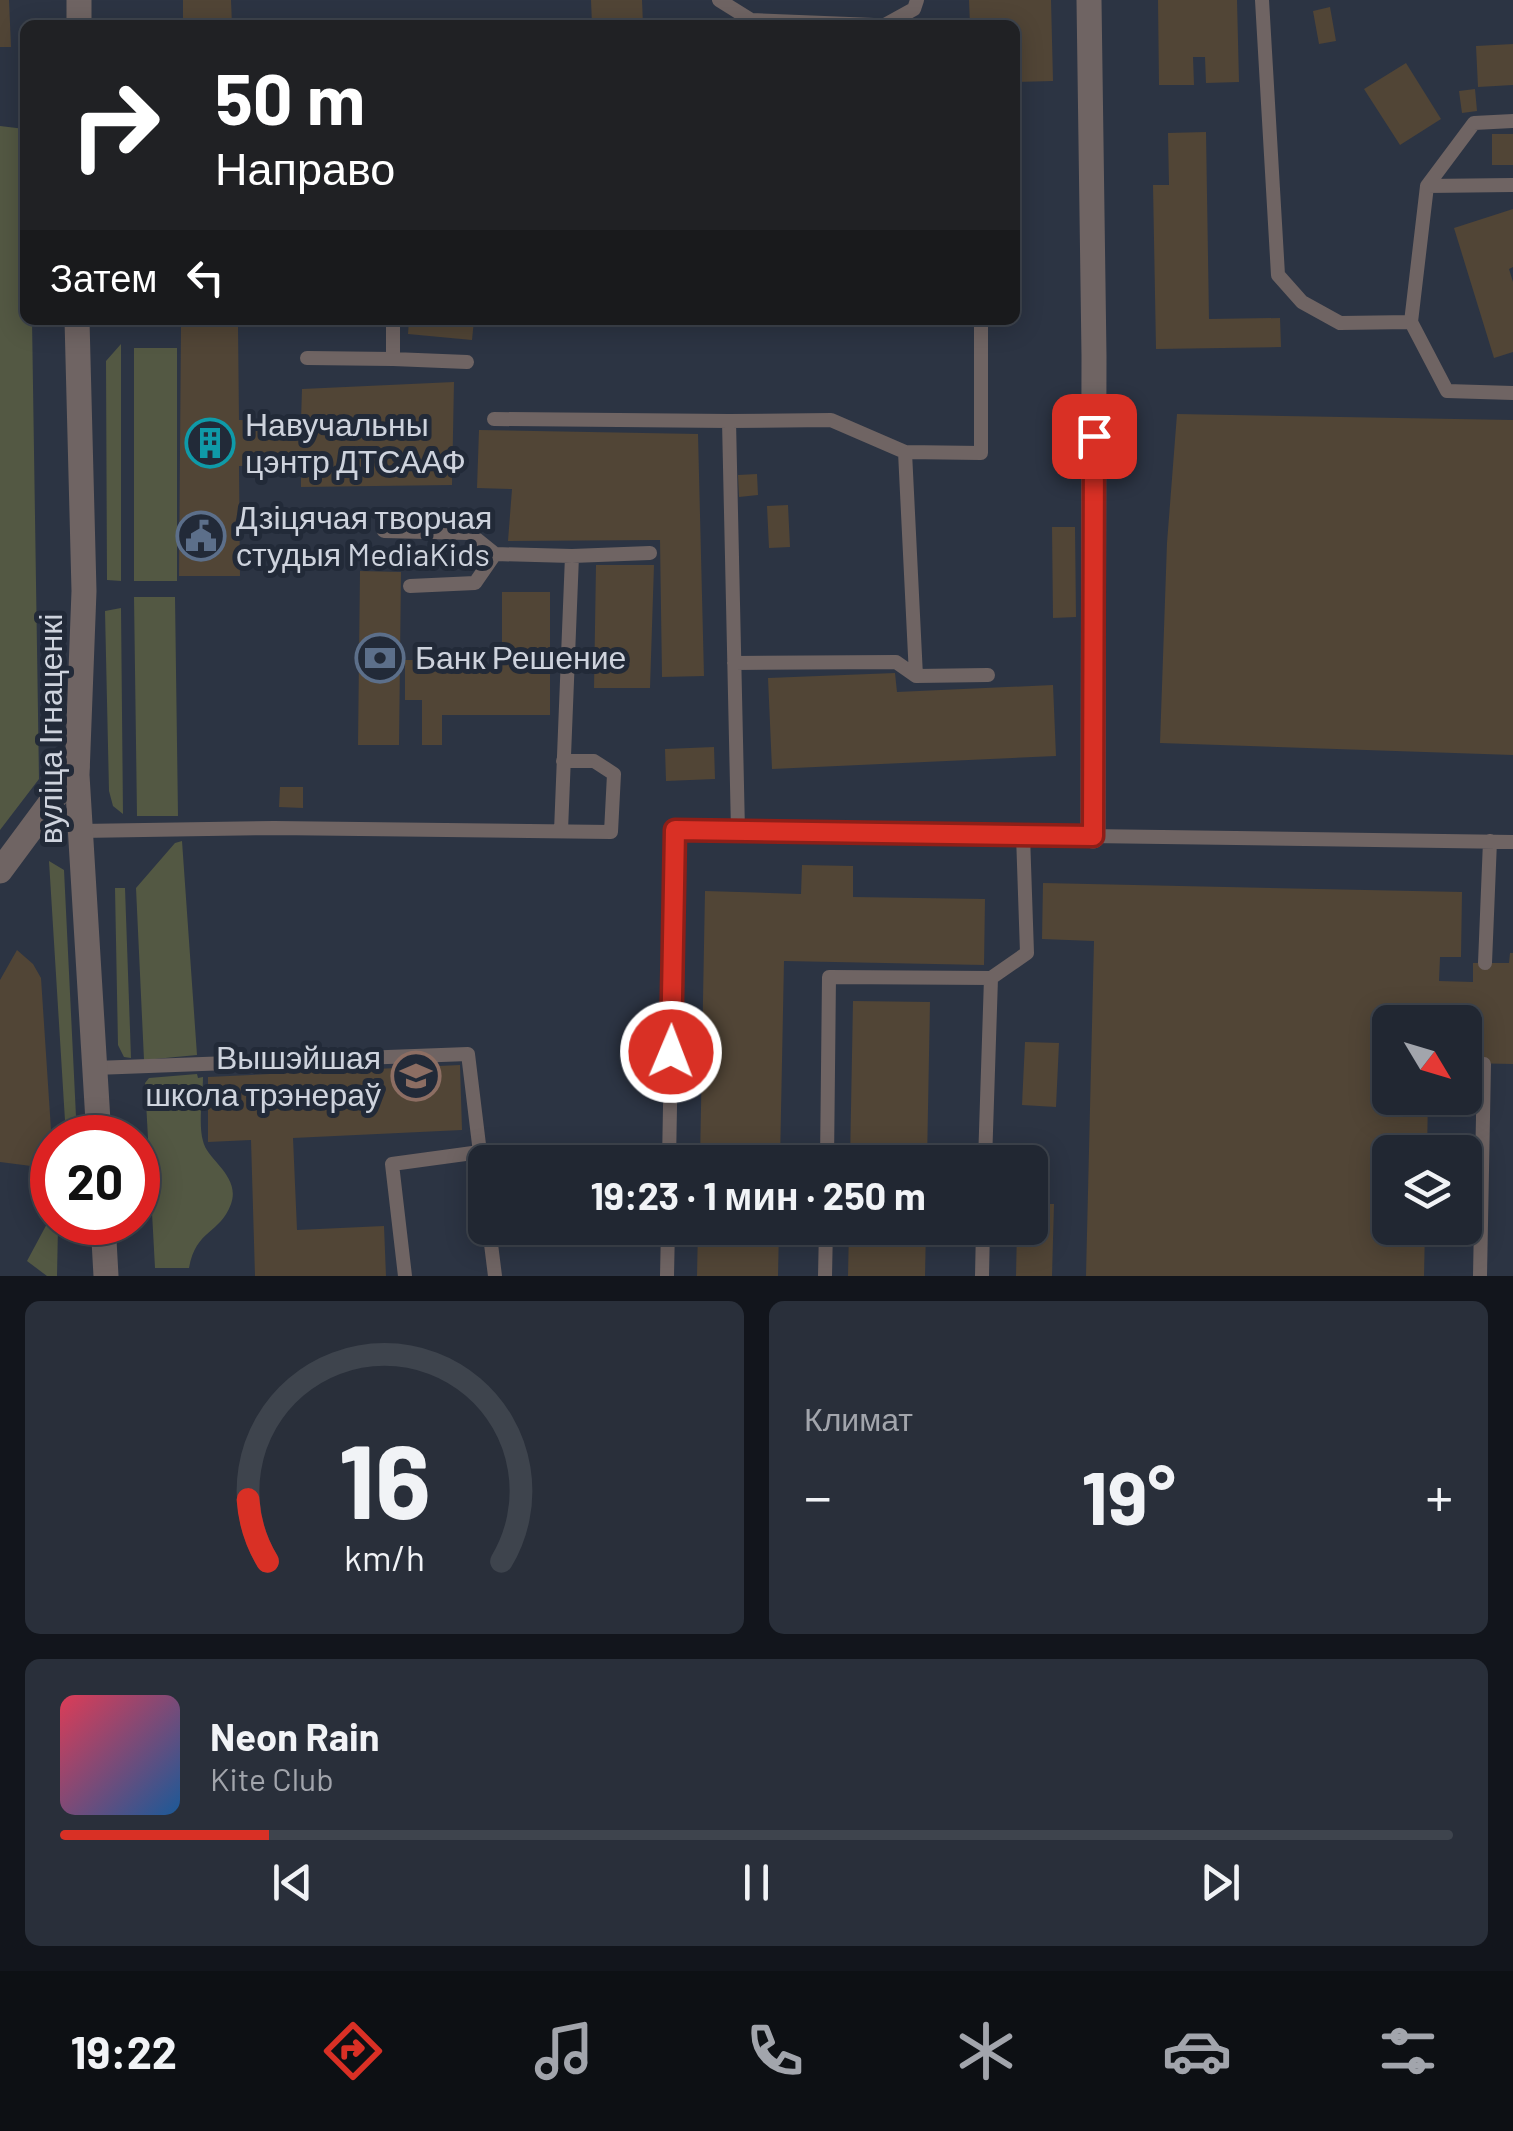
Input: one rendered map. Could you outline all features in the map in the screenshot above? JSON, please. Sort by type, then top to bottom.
[{"type":"street","points":[[1088,0],[1094,356],[1093,836]]},
{"type":"street","name":"вуліца Ігнаценкі","points":[[78,325],[84,590],[78,767],[97,1115]]},
{"type":"street","points":[[0,871],[78,767]]},
{"type":"street","points":[[49,805],[63,801],[73,805],[80,824]]},
{"type":"street","points":[[104,1245],[106,1276]]},
{"type":"lane","points":[[718,0],[751,20]]},
{"type":"lane","points":[[893,20],[914,9],[917,0]]},
{"type":"lane","points":[[1262,0],[1278,275],[1302,302],[1340,323],[1411,322]]},
{"type":"lane","points":[[1513,121],[1474,123],[1428,186],[1411,322],[1447,391],[1513,393]]},
{"type":"lane","points":[[1428,186],[1513,185]]},
{"type":"lane","points":[[393,325],[394,359]]},
{"type":"lane","points":[[494,418],[831,420],[905,452],[981,453],[981,325]]},
{"type":"lane","points":[[308,358],[468,362]]},
{"type":"lane","points":[[728,421],[738,831]]},
{"type":"lane","points":[[905,452],[916,676]]},
{"type":"lane","points":[[384,531],[469,533],[495,554],[650,552]]},
{"type":"lane","points":[[410,586],[475,583],[495,554]]},
{"type":"lane","points":[[561,831],[572,556]]},
{"type":"lane","points":[[734,663],[896,662],[916,676],[988,675]]},
{"type":"lane","points":[[80,824],[611,832],[614,774],[594,761],[563,761]]},
{"type":"lane","points":[[669,1145],[675,830],[1513,842]]},
{"type":"lane","points":[[827,1145],[829,977],[991,978],[1027,953],[1023,835]]},
{"type":"lane","points":[[1485,963],[1490,841]]},
{"type":"lane","points":[[986,1145],[991,978]]},
{"type":"lane","points":[[95,1068],[468,1054],[479,1145]]},
{"type":"lane","points":[[1480,1276],[1484,1064]]},
{"type":"lane","points":[[405,1276],[392,1164],[468,1154]]},
{"type":"lane","points":[[491,1245],[495,1276]]},
{"type":"lane","points":[[667,1276],[668,1245]]},
{"type":"lane","points":[[826,1245],[826,1276]]},
{"type":"lane","points":[[982,1276],[983,1245]]},
{"type":"green space","points":[[0,126],[20,128],[20,325],[32,325],[39,779],[0,830]]},
{"type":"green space","points":[[121,344],[121,581],[107,580],[106,361]]},
{"type":"green space","points":[[134,348],[177,348],[177,581],[134,581]]},
{"type":"green space","points":[[134,597],[175,597],[178,816],[137,816]]},
{"type":"green space","points":[[121,608],[123,814],[113,806],[109,791],[105,611]]},
{"type":"green space","points":[[182,841],[197,1055],[144,1060],[136,888],[175,843]]},
{"type":"green space","points":[[49,861],[64,870],[76,1115],[65,1115]]},
{"type":"green space","points":[[115,888],[125,888],[131,1058],[124,1057],[118,1045]]},
{"type":"green space","points":[[197,1074],[198,1078],[203,1077],[203,1141],[228,1177],[233,1194],[226,1214],[197,1246],[189,1268],[155,1268],[154,1245],[160,1245],[160,1115],[147,1115],[145,1083],[149,1078]]},
{"type":"green space","points":[[36,1245],[58,1245],[57,1276],[47,1276],[27,1261]]},
{"type":"building","points":[[0,0],[9,0],[11,47],[0,47]]},
{"type":"building","points":[[183,0],[231,0],[232,20],[183,20]]},
{"type":"building","points":[[591,0],[642,0],[643,20],[592,20]]},
{"type":"building","points":[[969,0],[1051,0],[1053,81],[1020,82],[1020,20],[970,20]]},
{"type":"building","points":[[1158,0],[1237,0],[1239,82],[1206,83],[1205,57],[1193,57],[1194,85],[1159,85]]},
{"type":"building","points":[[1330,7],[1336,41],[1319,44],[1313,11]]},
{"type":"building","points":[[1513,44],[1513,85],[1478,87],[1476,46]]},
{"type":"building","points":[[1406,63],[1441,119],[1400,145],[1364,89]]},
{"type":"building","points":[[1475,89],[1477,111],[1462,113],[1459,91]]},
{"type":"building","points":[[1206,132],[1209,319],[1280,318],[1281,347],[1156,349],[1153,185],[1169,185],[1168,133]]},
{"type":"building","points":[[1492,134],[1513,134],[1513,165],[1492,165]]},
{"type":"building","points":[[1513,209],[1513,267],[1509,269],[1513,282],[1513,352],[1494,358],[1454,228]]},
{"type":"building","points":[[409,325],[474,325],[472,340],[408,334]]},
{"type":"building","points":[[181,327],[238,327],[239,420],[301,421],[302,389],[454,382],[452,485],[301,487],[301,464],[239,466],[240,576],[179,576]]},
{"type":"building","points":[[1177,414],[1513,420],[1513,755],[1160,743],[1167,543]]},
{"type":"building","points":[[479,430],[698,434],[704,676],[662,677],[660,540],[508,541],[512,489],[477,488]]},
{"type":"building","points":[[757,474],[758,495],[739,497],[738,475]]},
{"type":"building","points":[[788,505],[790,547],[769,548],[767,506]]},
{"type":"building","points":[[1052,527],[1075,527],[1076,617],[1053,618]]},
{"type":"building","points":[[596,565],[654,565],[650,688],[594,688]]},
{"type":"building","name":"Банк Решение","points":[[360,571],[401,572],[399,745],[358,745]]},
{"type":"building","points":[[502,592],[550,592],[550,715],[442,715],[442,745],[422,745],[422,700],[405,700],[405,660],[441,660],[441,669],[502,669]]},
{"type":"building","points":[[895,673],[897,692],[1053,685],[1056,756],[772,769],[768,678]]},
{"type":"building","points":[[714,747],[715,779],[666,781],[665,749]]},
{"type":"building","points":[[280,787],[303,787],[303,808],[279,807]]},
{"type":"building","points":[[802,865],[853,866],[853,897],[985,899],[984,965],[784,961],[780,1145],[700,1145],[705,891],[801,894]]},
{"type":"building","points":[[1043,883],[1462,892],[1461,957],[1440,957],[1439,981],[1473,982],[1473,963],[1509,963],[1513,953],[1513,1064],[1482,1063],[1482,1005],[1372,1005],[1372,1115],[1428,1115],[1427,1135],[1372,1135],[1372,1245],[1425,1245],[1424,1276],[1086,1276],[1094,941],[1042,939]]},
{"type":"building","points":[[17,950],[33,964],[41,978],[50,1115],[30,1115],[30,1166],[0,1162],[0,980]]},
{"type":"building","points":[[853,1001],[930,1002],[927,1145],[850,1145]]},
{"type":"building","points":[[1025,1042],[1059,1043],[1056,1107],[1022,1105]]},
{"type":"building","points":[[460,1065],[462,1130],[293,1138],[297,1230],[384,1226],[386,1276],[255,1276],[251,1140],[208,1142],[208,1077]]},
{"type":"building","points":[[1048,1204],[1054,1204],[1052,1276],[1016,1276],[1017,1245],[1048,1245]]},
{"type":"building","points":[[698,1245],[779,1245],[778,1276],[697,1276]]},
{"type":"building","points":[[849,1245],[926,1245],[925,1276],[848,1276]]},
{"type":"place","name":"Навучальны цэнтр ДТСААФ","points":[[210,443]]},
{"type":"place","name":"Дзіцячая творчая студыя MediaKids","points":[[201,536]]},
{"type":"place","name":"Банк Решение","points":[[380,658]]},
{"type":"place","name":"Вышэйшая школа трэнераў","points":[[416,1076]]},
{"type":"route","points":[[671,1052],[675,830],[1093,836],[1094,436]]}]
